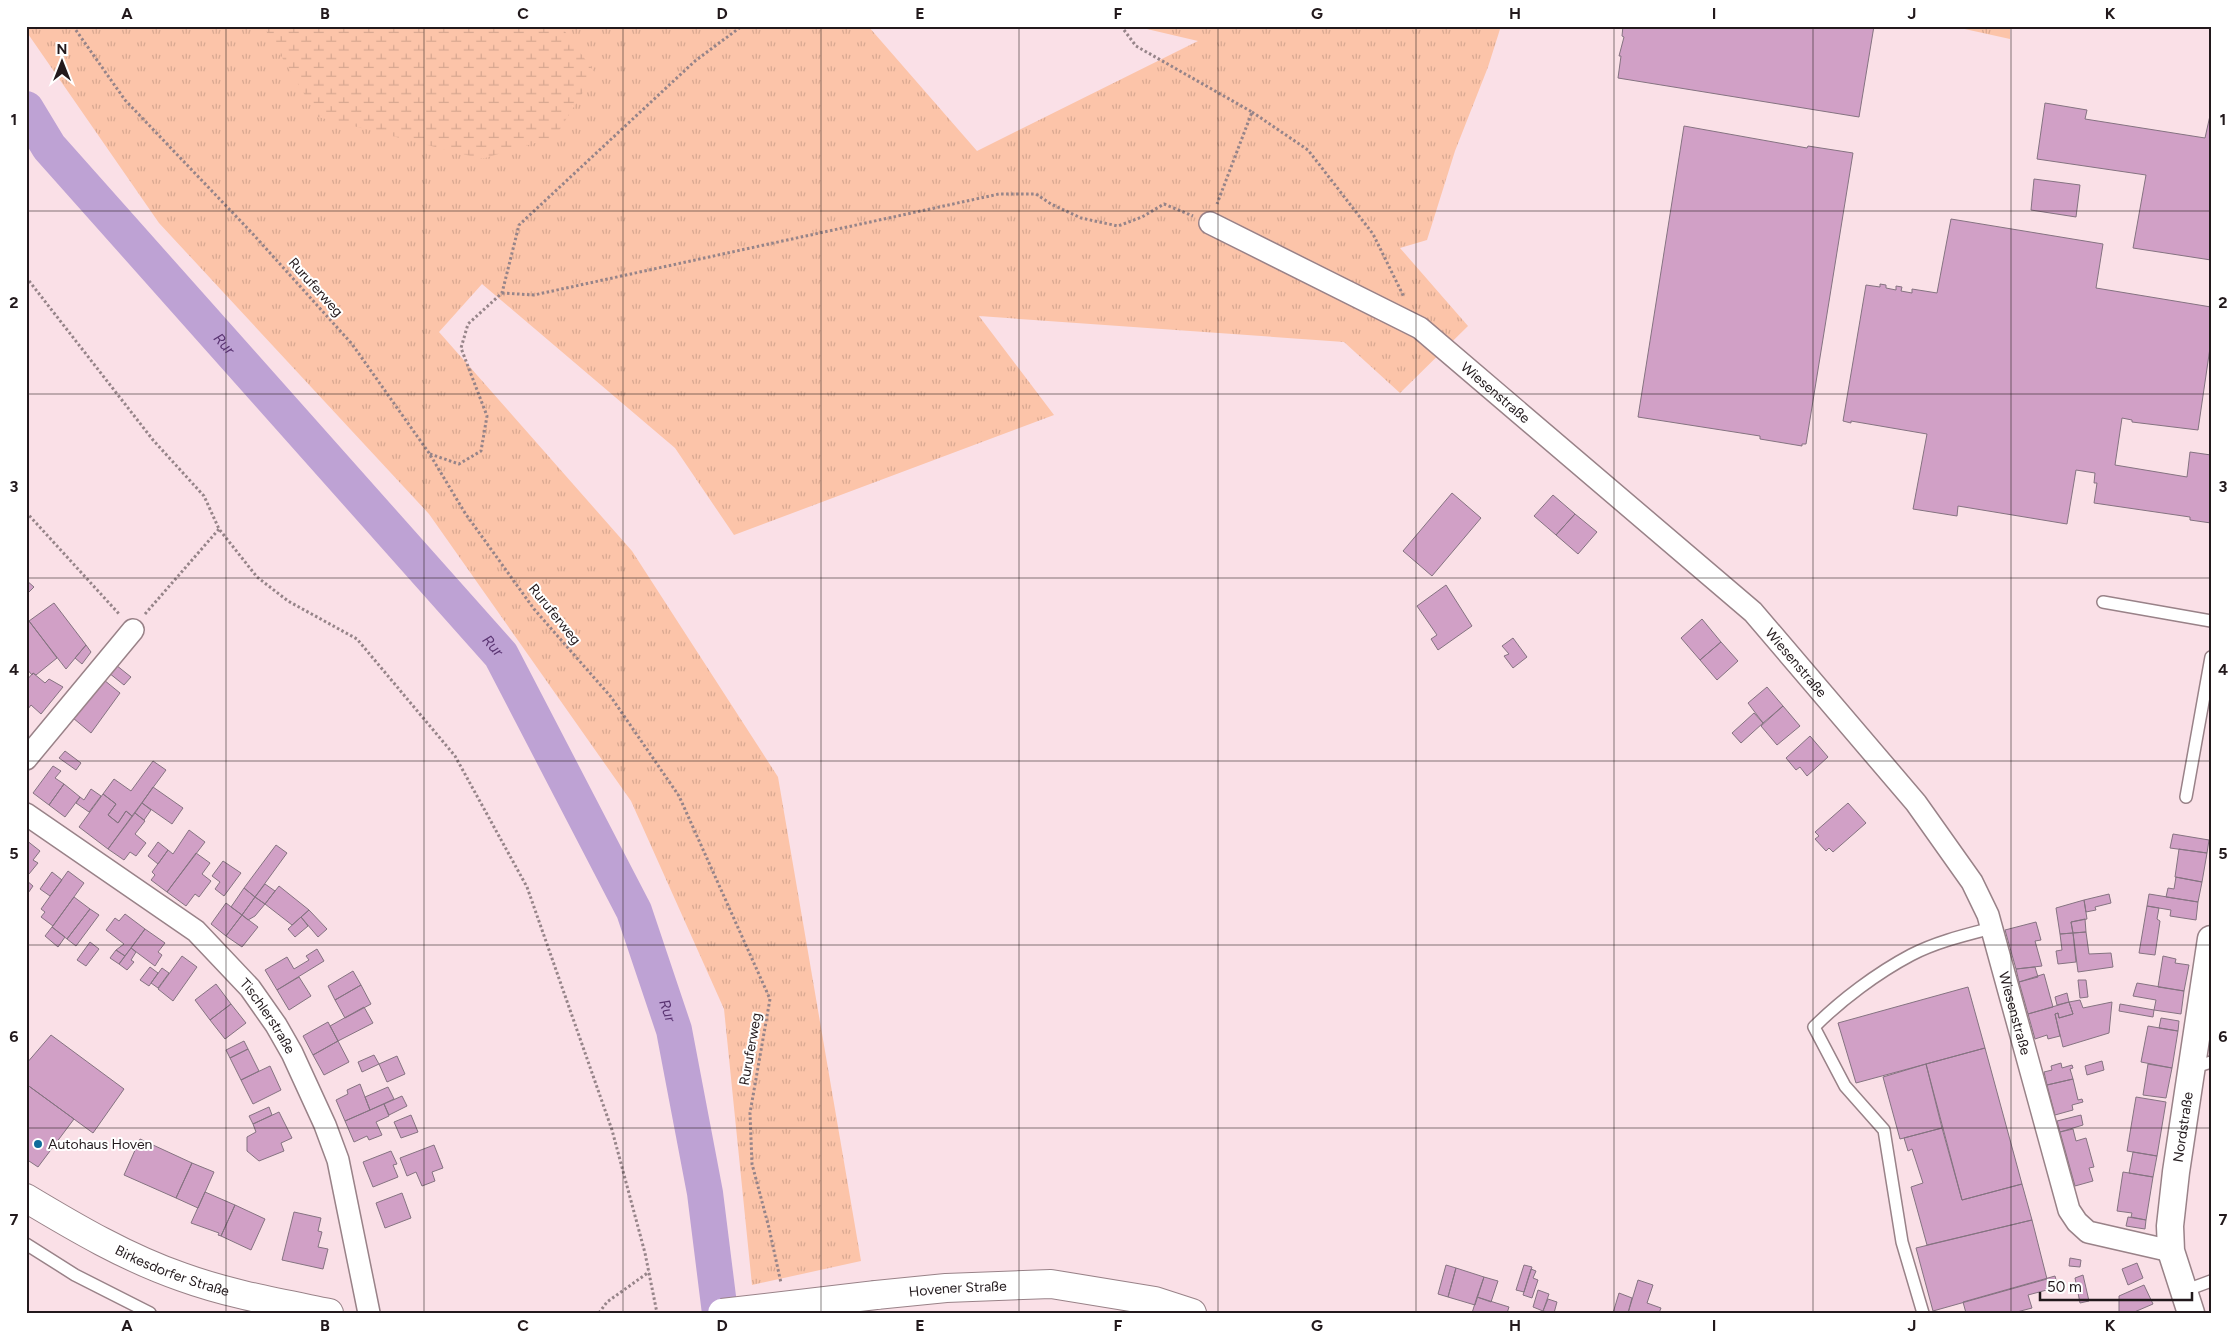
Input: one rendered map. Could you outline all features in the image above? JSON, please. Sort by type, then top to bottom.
[{"type":"main road","name":"Birkesdorfer Straße","points":[[26,1198],[92,1238],[182,1277],[274,1302],[329,1313]]},
{"type":"main road","name":"Hovener Straße","points":[[722,1313],[946,1288],[1051,1284],[1155,1301],[1192,1313]]},
{"type":"street","name":"Wiesenstraße","points":[[1210,223],[1420,328],[1753,612],[1916,803],[1972,882],[1988,915],[1992,928],[2069,1210],[2077,1222],[2088,1232],[2171,1251]]},
{"type":"street","points":[[26,760],[133,630]]},
{"type":"street","name":"Tischlerstraße","points":[[26,814],[196,931],[250,988],[276,1025],[292,1053],[325,1125],[338,1160],[369,1313]]},
{"type":"street","name":"Nordstraße","points":[[2188,1302],[2171,1251],[2170,1226],[2176,1172],[2201,1065],[2211,939]]},
{"type":"lane","points":[[2103,602],[2211,621]]},
{"type":"lane","points":[[2186,797],[2211,657]]},
{"type":"lane","points":[[1922,1313],[1902,1242],[1884,1130],[1844,1086],[1814,1026],[1839,1002],[1911,955],[1948,940],[1992,928]]},
{"type":"lane","points":[[26,1244],[75,1275],[150,1313]]},
{"type":"lane","points":[[2188,1302],[2211,1280]]},
{"type":"path","name":"Ruruferweg","points":[[73,26],[125,100],[252,233],[352,344],[429,453],[470,521],[534,608],[611,697],[679,796],[770,999],[750,1113],[751,1147],[752,1164],[781,1284]]},
{"type":"path","points":[[429,453],[459,464],[481,451],[487,416],[461,348],[468,324],[502,293],[519,225],[695,61],[742,26]]},
{"type":"path","points":[[1121,26],[1136,46],[1252,112],[1308,150],[1373,234],[1420,328]]},
{"type":"path","points":[[1210,223],[1252,112]]},
{"type":"path","points":[[502,293],[534,295],[999,194],[1036,194],[1051,204],[1080,218],[1118,226],[1142,217],[1164,204],[1184,213]]},
{"type":"path","points":[[26,277],[153,440],[204,496],[219,529],[257,577],[288,601],[357,639],[455,756],[526,887],[612,1130],[658,1313]]},
{"type":"path","points":[[26,512],[133,630],[198,551],[219,529]]},
{"type":"path","points":[[599,1313],[607,1302],[649,1272]]},
{"type":"green space","points":[[26,26],[868,26],[977,151],[1198,41],[1134,26],[1501,26],[1488,67],[1455,151],[1427,240],[1400,248],[1468,326],[1400,393],[1344,342],[979,316],[1054,415],[734,535],[675,448],[482,284],[439,332],[632,551],[778,777],[861,1261],[752,1285],[724,1009],[631,801],[429,514],[159,223],[26,31]]},
{"type":"green space","points":[[263,26],[561,26],[595,73],[555,137],[482,159],[318,117]]},
{"type":"green space","points":[[1951,26],[2010,26],[2010,39]]},
{"type":"building","points":[[1623,26],[1874,26],[1859,117],[1618,78],[1621,56],[1619,56],[1624,37],[1622,36]]},
{"type":"building","points":[[2045,103],[2087,110],[2085,119],[2205,138],[2211,111],[2211,260],[2133,248],[2146,175],[2037,159]]},
{"type":"building","points":[[1684,126],[1807,148],[1808,146],[1853,153],[1806,444],[1802,444],[1802,446],[1760,439],[1760,436],[1638,417]]},
{"type":"building","points":[[2034,179],[2080,185],[2076,217],[2031,210]]},
{"type":"building","points":[[1951,219],[2103,244],[2096,288],[2211,307],[2211,341],[2198,430],[2132,422],[2132,420],[2122,418],[2115,465],[2187,477],[2190,452],[2211,455],[2211,523],[2190,520],[2190,517],[2094,503],[2097,483],[2094,483],[2095,473],[2076,470],[2067,524],[1958,506],[1957,516],[1913,509],[1927,434],[1843,421],[1866,285],[1880,287],[1880,284],[1886,285],[1886,288],[1896,290],[1896,286],[1902,287],[1901,291],[1912,293],[1912,289],[1937,293]]},
{"type":"building","points":[[1452,493],[1481,518],[1432,576],[1403,551]]},
{"type":"building","points":[[1553,495],[1575,514],[1556,535],[1534,516]]},
{"type":"building","points":[[1575,514],[1597,532],[1578,554],[1556,535]]},
{"type":"building","points":[[26,580],[34,587],[26,595]]},
{"type":"building","points":[[1446,585],[1472,626],[1438,650],[1431,639],[1437,635],[1417,606]]},
{"type":"building","points":[[54,603],[86,645],[66,669],[29,621]]},
{"type":"building","points":[[1702,619],[1721,642],[1700,660],[1681,638]]},
{"type":"building","points":[[29,621],[57,658],[36,675],[33,673],[32,675],[26,668],[26,623]]},
{"type":"building","points":[[1513,638],[1527,657],[1513,668],[1504,656],[1509,654],[1502,646]]},
{"type":"building","points":[[1721,642],[1738,661],[1717,680],[1700,660]]},
{"type":"building","points":[[86,645],[91,652],[82,664],[75,658]]},
{"type":"building","points":[[116,665],[131,677],[124,685],[109,673]]},
{"type":"building","points":[[33,673],[45,683],[49,679],[63,687],[41,714],[31,705],[28,709],[26,707],[26,681]]},
{"type":"building","points":[[104,680],[120,693],[91,733],[73,718]]},
{"type":"building","points":[[1767,687],[1783,706],[1763,723],[1748,703]]},
{"type":"building","points":[[1783,706],[1800,726],[1777,745],[1761,726]]},
{"type":"building","points":[[1754,713],[1763,723],[1741,743],[1732,733]]},
{"type":"building","points":[[1810,736],[1828,757],[1807,776],[1800,767],[1796,770],[1786,758]]},
{"type":"building","points":[[65,751],[81,763],[76,770],[59,758]]},
{"type":"building","points":[[153,761],[166,770],[132,816],[126,811],[118,823],[108,815],[116,804],[103,794],[114,779],[131,791]]},
{"type":"building","points":[[53,766],[61,771],[55,778],[64,784],[49,805],[33,793]]},
{"type":"building","points":[[64,784],[80,797],[65,817],[49,805]]},
{"type":"building","points":[[153,787],[183,808],[172,824],[142,803]]},
{"type":"building","points":[[91,789],[101,796],[89,812],[76,803],[80,797],[84,800]]},
{"type":"building","points":[[103,794],[116,804],[108,815],[118,823],[126,811],[132,816],[108,849],[79,827]]},
{"type":"building","points":[[142,803],[151,810],[144,820],[135,813]]},
{"type":"building","points":[[1848,803],[1866,823],[1833,852],[1829,848],[1826,851],[1815,839],[1819,836],[1815,832]]},
{"type":"building","points":[[135,813],[145,821],[135,834],[146,843],[136,856],[130,852],[124,860],[108,849]]},
{"type":"building","points":[[189,830],[205,842],[167,892],[151,880],[155,875],[152,872],[168,850],[173,854]]},
{"type":"building","points":[[2173,834],[2209,840],[2207,853],[2170,848]]},
{"type":"building","points":[[26,840],[40,851],[33,860],[38,863],[29,874],[26,872]]},
{"type":"building","points":[[158,842],[168,850],[158,864],[148,856]]},
{"type":"building","points":[[276,845],[287,853],[255,897],[244,888]]},
{"type":"building","points":[[2179,849],[2207,853],[2202,882],[2175,877]]},
{"type":"building","points":[[196,853],[210,863],[202,874],[211,881],[199,897],[195,894],[186,906],[167,892]]},
{"type":"building","points":[[223,861],[241,873],[224,896],[215,889],[220,882],[212,876]]},
{"type":"building","points":[[68,871],[84,883],[53,926],[41,917],[45,912],[41,909]]},
{"type":"building","points":[[52,872],[62,880],[50,896],[40,889]]},
{"type":"building","points":[[2176,877],[2202,882],[2198,902],[2166,897],[2168,888],[2174,889]]},
{"type":"building","points":[[26,880],[33,886],[26,896]]},
{"type":"building","points":[[265,884],[275,891],[265,904],[255,897]]},
{"type":"building","points":[[279,886],[309,910],[292,925],[265,904]]},
{"type":"building","points":[[244,888],[255,897],[242,915],[231,907]]},
{"type":"building","points":[[2109,894],[2111,903],[2095,907],[2096,910],[2086,912],[2084,900]]},
{"type":"building","points":[[2149,894],[2198,902],[2196,920],[2170,916],[2171,910],[2147,906]]},
{"type":"building","points":[[74,897],[90,909],[67,939],[52,927]]},
{"type":"building","points":[[255,897],[265,904],[255,916],[248,920],[242,915]]},
{"type":"building","points":[[2084,900],[2087,919],[2071,922],[2073,933],[2060,934],[2056,908]]},
{"type":"building","points":[[226,903],[242,915],[226,936],[211,924]]},
{"type":"building","points":[[2147,906],[2159,908],[2157,919],[2160,921],[2155,955],[2139,953]]},
{"type":"building","points":[[90,909],[99,915],[76,946],[67,939]]},
{"type":"building","points":[[309,910],[327,929],[318,937],[301,917]]},
{"type":"building","points":[[125,914],[145,929],[125,956],[116,950],[124,944],[106,930],[115,918],[119,921]]},
{"type":"building","points":[[242,915],[258,927],[242,947],[226,936]]},
{"type":"building","points":[[301,917],[308,926],[295,937],[288,929]]},
{"type":"building","points":[[2085,919],[2086,932],[2073,933],[2071,922]]},
{"type":"building","points":[[2036,922],[2041,940],[2035,941],[2042,966],[2016,969],[2005,930]]},
{"type":"building","points":[[52,927],[65,937],[58,947],[45,936]]},
{"type":"building","points":[[145,929],[165,943],[158,952],[162,955],[155,966],[131,948]]},
{"type":"building","points":[[2086,932],[2089,954],[2111,953],[2113,967],[2078,972],[2073,933]]},
{"type":"building","points":[[2073,933],[2076,962],[2058,964],[2056,951],[2062,950],[2060,934]]},
{"type":"building","points":[[90,942],[99,949],[86,966],[77,960]]},
{"type":"building","points":[[131,948],[136,952],[131,960],[134,962],[127,970],[119,964]]},
{"type":"building","points":[[317,949],[324,961],[277,990],[265,970],[287,957],[294,969],[309,960],[306,956]]},
{"type":"building","points":[[116,950],[125,956],[119,964],[110,958]]},
{"type":"building","points":[[182,956],[197,967],[173,1001],[158,989]]},
{"type":"building","points":[[2163,956],[2176,959],[2175,963],[2189,965],[2184,991],[2158,987]]},
{"type":"building","points":[[150,967],[158,973],[149,986],[140,980]]},
{"type":"building","points":[[2035,967],[2038,977],[2019,982],[2016,969]]},
{"type":"building","points":[[162,968],[169,973],[158,988],[151,983]]},
{"type":"building","points":[[353,971],[361,985],[335,1000],[328,986]]},
{"type":"building","points":[[2044,974],[2053,1007],[2028,1014],[2019,982]]},
{"type":"building","points":[[299,977],[311,996],[289,1010],[277,990]]},
{"type":"building","points":[[2078,980],[2086,980],[2088,997],[2080,998]]},
{"type":"building","points":[[2137,983],[2184,991],[2181,1014],[2154,1010],[2156,1000],[2133,996]]},
{"type":"building","points":[[216,984],[231,1004],[210,1020],[195,1000]]},
{"type":"building","points":[[361,985],[371,1004],[345,1018],[335,1000]]},
{"type":"building","points":[[1968,987],[1985,1048],[1856,1083],[1838,1023]]},
{"type":"building","points":[[2067,993],[2069,1002],[2057,1005],[2055,997]]},
{"type":"building","points":[[2080,1000],[2083,1008],[2112,1002],[2109,1033],[2063,1047],[2055,1014],[2058,1013],[2059,1018],[2073,1014],[2069,1002]]},
{"type":"building","points":[[2069,1002],[2073,1014],[2059,1018],[2058,1013],[2055,1014],[2060,1036],[2048,1039],[2047,1035],[2035,1039],[2028,1014]]},
{"type":"building","points":[[231,1004],[246,1023],[225,1039],[210,1020]]},
{"type":"building","points":[[2120,1004],[2154,1010],[2153,1017],[2119,1011]]},
{"type":"building","points":[[364,1007],[373,1023],[338,1041],[330,1026]]},
{"type":"building","points":[[2161,1018],[2179,1021],[2178,1031],[2159,1028]]},
{"type":"building","points":[[328,1022],[338,1041],[313,1055],[303,1036]]},
{"type":"building","points":[[2148,1026],[2178,1031],[2172,1068],[2141,1062]]},
{"type":"building","points":[[51,1035],[124,1089],[93,1133],[26,1084],[26,1064]]},
{"type":"building","points":[[244,1041],[248,1049],[230,1058],[226,1050]]},
{"type":"building","points":[[338,1041],[349,1062],[324,1075],[313,1055]]},
{"type":"building","points":[[1985,1048],[2022,1184],[1962,1200],[1926,1064]]},
{"type":"building","points":[[248,1049],[259,1071],[241,1080],[230,1058]]},
{"type":"building","points":[[374,1055],[379,1064],[362,1072],[358,1062]]},
{"type":"building","points":[[397,1056],[405,1074],[387,1082],[379,1064]]},
{"type":"building","points":[[2102,1061],[2104,1070],[2087,1075],[2085,1066]]},
{"type":"building","points":[[2061,1063],[2062,1068],[2072,1065],[2073,1068],[2070,1069],[2073,1079],[2047,1085],[2044,1072],[2052,1070],[2051,1066]]},
{"type":"building","points":[[1926,1064],[1942,1128],[1900,1139],[1883,1077]]},
{"type":"building","points":[[2148,1064],[2172,1068],[2166,1098],[2143,1095]]},
{"type":"building","points":[[270,1066],[281,1090],[253,1104],[241,1080]]},
{"type":"building","points":[[2073,1079],[2078,1100],[2082,1099],[2083,1102],[2072,1105],[2073,1110],[2055,1115],[2047,1085]]},
{"type":"building","points":[[26,1084],[74,1119],[38,1167],[26,1159]]},
{"type":"building","points":[[360,1084],[370,1110],[345,1121],[336,1100],[348,1094],[347,1090]]},
{"type":"building","points":[[388,1087],[394,1099],[370,1110],[365,1097]]},
{"type":"building","points":[[402,1096],[407,1106],[389,1115],[384,1104]]},
{"type":"building","points":[[2136,1097],[2166,1102],[2157,1156],[2127,1151]]},
{"type":"building","points":[[384,1104],[389,1116],[376,1122],[382,1135],[369,1140],[367,1136],[354,1142],[345,1121]]},
{"type":"building","points":[[269,1107],[272,1115],[253,1124],[249,1116]]},
{"type":"building","points":[[279,1112],[292,1138],[281,1143],[284,1151],[259,1161],[247,1151],[247,1137],[256,1132],[253,1124]]},
{"type":"building","points":[[411,1115],[418,1132],[401,1138],[394,1122]]},
{"type":"building","points":[[2081,1115],[2083,1125],[2060,1132],[2057,1121]]},
{"type":"building","points":[[1942,1128],[1962,1200],[2022,1184],[2032,1220],[1927,1245],[1911,1187],[1923,1183],[1912,1149],[1908,1151],[1904,1138]]},
{"type":"building","points":[[2073,1129],[2076,1141],[2086,1138],[2094,1167],[2089,1168],[2093,1181],[2075,1186],[2060,1132]]},
{"type":"building","points":[[140,1139],[192,1163],[176,1198],[124,1175]]},
{"type":"building","points":[[434,1145],[443,1168],[432,1172],[435,1181],[422,1186],[416,1172],[407,1176],[400,1158]]},
{"type":"building","points":[[391,1151],[397,1164],[393,1165],[398,1177],[373,1187],[363,1162]]},
{"type":"building","points":[[2133,1152],[2157,1156],[2153,1177],[2129,1173]]},
{"type":"building","points":[[192,1163],[214,1172],[198,1208],[176,1198]]},
{"type":"building","points":[[2123,1172],[2153,1177],[2146,1220],[2131,1217],[2132,1213],[2117,1211]]},
{"type":"building","points":[[205,1192],[235,1205],[221,1236],[218,1235],[219,1233],[191,1223]]},
{"type":"building","points":[[402,1193],[411,1218],[385,1228],[376,1203]]},
{"type":"building","points":[[235,1205],[265,1219],[251,1250],[221,1236]]},
{"type":"building","points":[[294,1212],[321,1218],[318,1231],[322,1232],[318,1247],[328,1249],[323,1269],[282,1260]]},
{"type":"building","points":[[2128,1217],[2146,1220],[2145,1229],[2126,1226]]},
{"type":"building","points":[[2032,1220],[2047,1279],[1933,1311],[1916,1248]]},
{"type":"building","points":[[2070,1258],[2081,1260],[2080,1267],[2069,1266]]},
{"type":"building","points":[[2137,1263],[2143,1278],[2128,1285],[2122,1269]]},
{"type":"building","points":[[1446,1265],[1456,1268],[1448,1297],[1438,1294]]},
{"type":"building","points":[[1524,1265],[1532,1267],[1524,1292],[1516,1290]]},
{"type":"building","points":[[1456,1268],[1484,1277],[1475,1305],[1448,1297]]},
{"type":"building","points":[[1531,1269],[1536,1271],[1533,1278],[1538,1280],[1532,1298],[1523,1295]]},
{"type":"building","points":[[2083,1275],[2089,1301],[2080,1303],[2075,1278]]},
{"type":"building","points":[[2055,1276],[2058,1287],[2028,1295],[2032,1308],[2013,1313],[1966,1313],[1963,1302]]},
{"type":"building","points":[[1484,1277],[1498,1281],[1491,1302],[1477,1297]]},
{"type":"building","points":[[1638,1280],[1653,1285],[1647,1303],[1661,1308],[1659,1313],[1628,1313]]},
{"type":"building","points":[[2144,1285],[2153,1304],[2132,1313],[2119,1313],[2119,1296]]},
{"type":"building","points":[[1538,1290],[1549,1294],[1543,1311],[1533,1307]]},
{"type":"building","points":[[1619,1293],[1632,1298],[1628,1313],[1613,1313]]},
{"type":"building","points":[[1477,1297],[1509,1307],[1507,1313],[1472,1313]]},
{"type":"building","points":[[1548,1299],[1557,1302],[1554,1313],[1543,1311]]},
{"type":"waterway","name":"Rur","points":[[26,109],[49,147],[501,655],[634,911],[674,1030],[705,1193],[720,1313]]},
{"type":"place","name":"Autohaus Hoven","points":[[38,1144]]}]
